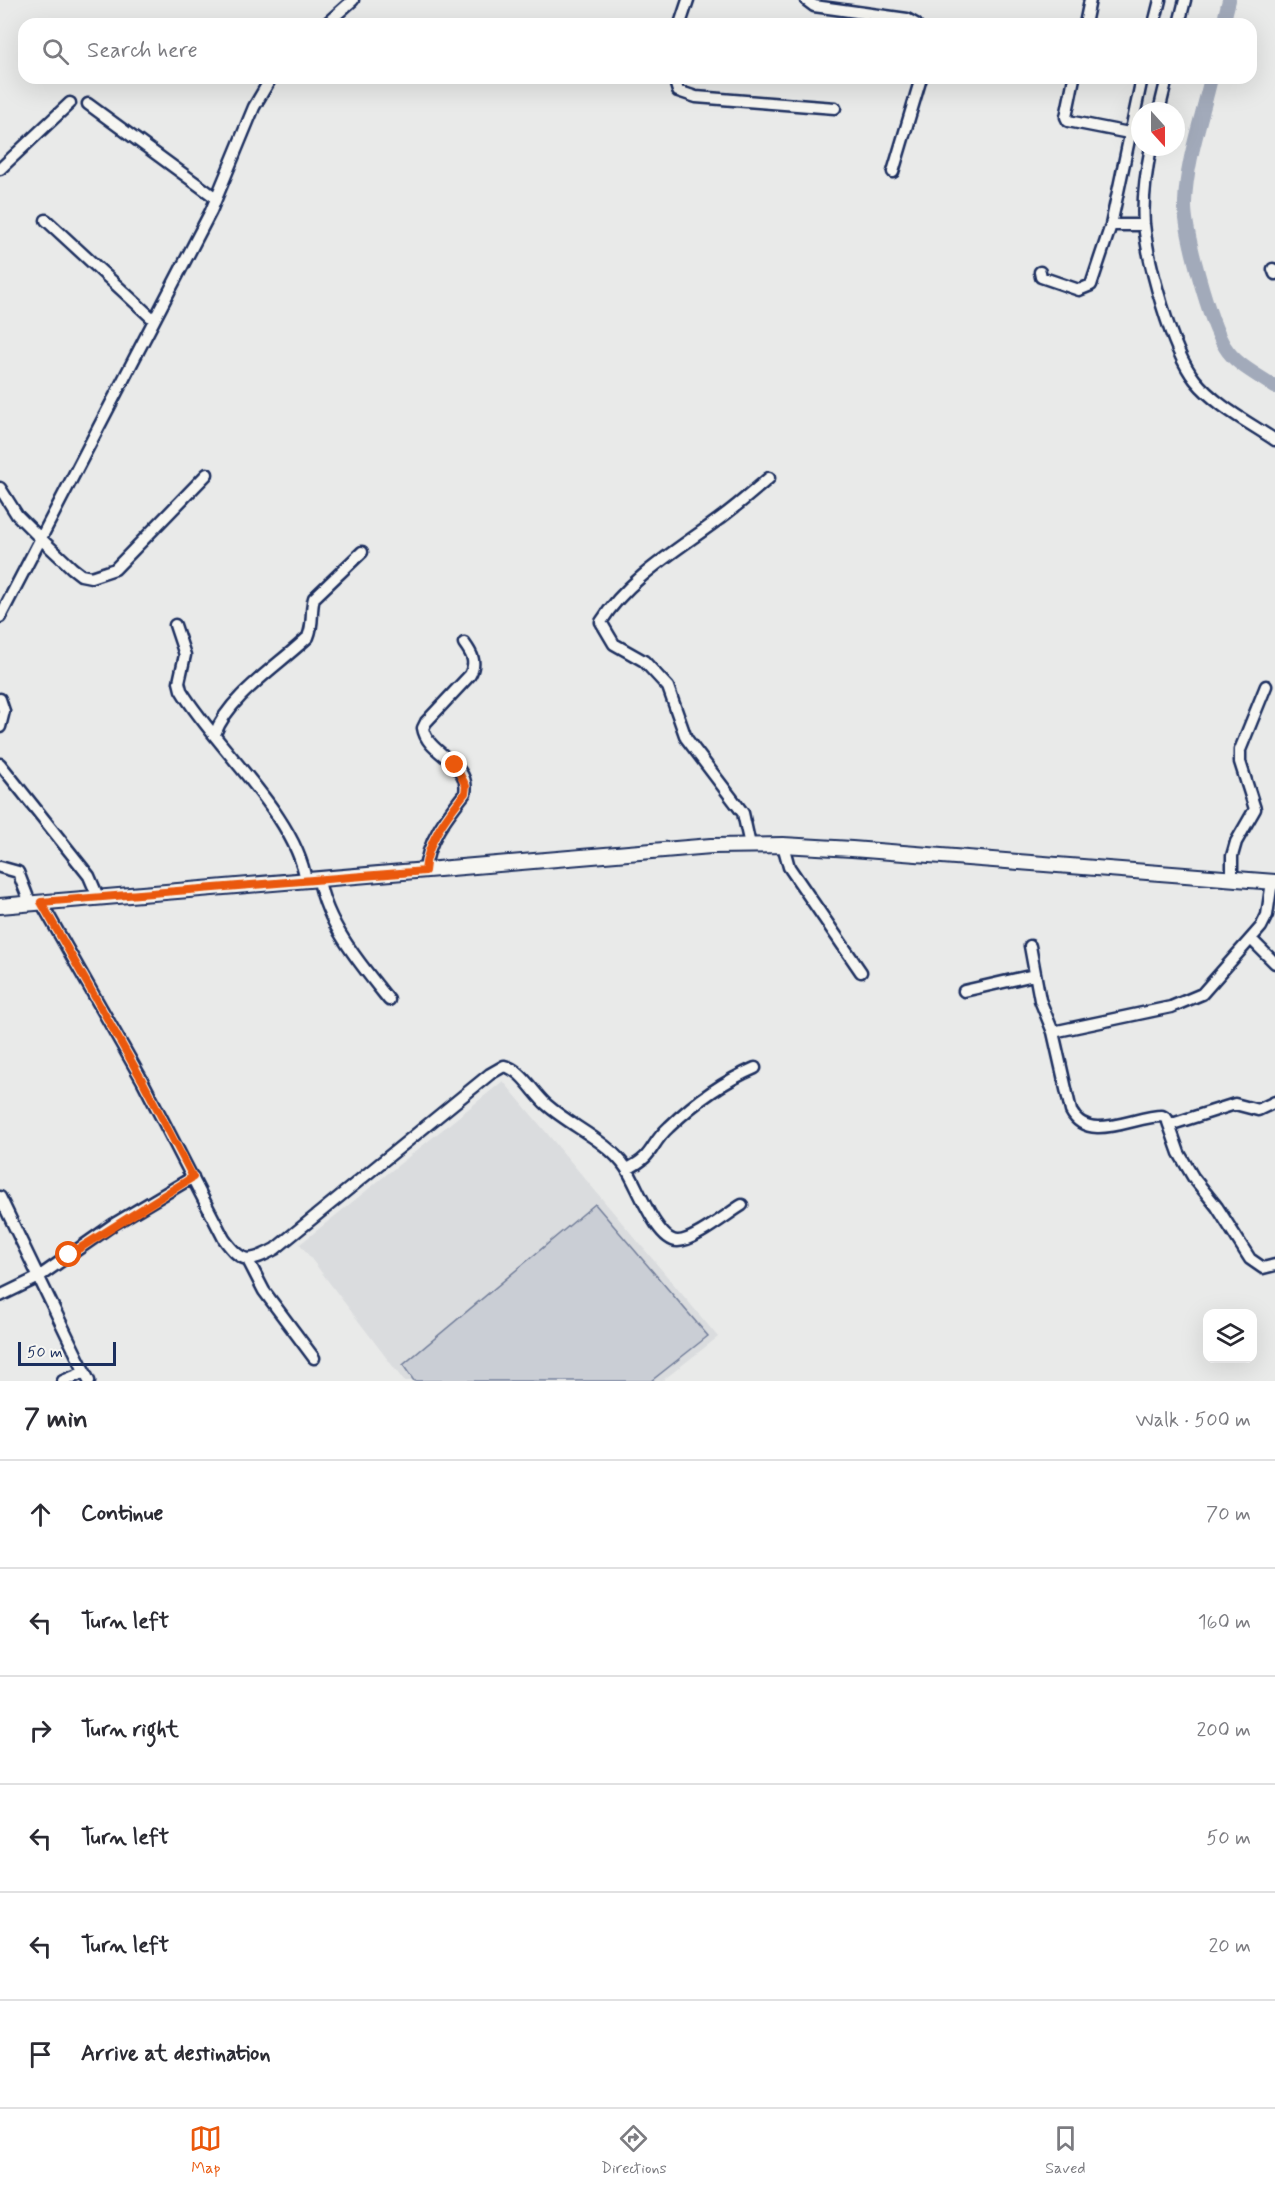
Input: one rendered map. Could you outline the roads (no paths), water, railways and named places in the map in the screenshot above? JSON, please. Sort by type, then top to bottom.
[{"type":"street","points":[[333,18],[353,0]]},
{"type":"street","points":[[682,18],[687,0]]},
{"type":"street","points":[[806,0],[814,6],[900,18]]},
{"type":"street","points":[[1086,18],[1090,0]]},
{"type":"street","points":[[1156,18],[1160,0]]},
{"type":"street","points":[[1180,18],[1185,0]]},
{"type":"street","points":[[0,617],[216,198],[254,107],[267,84]]},
{"type":"street","points":[[676,84],[678,91],[696,97],[835,108]]},
{"type":"street","points":[[893,172],[919,84]]},
{"type":"street","points":[[1073,84],[1066,117],[1068,121],[1129,133]]},
{"type":"street","points":[[1040,272],[1041,277],[1079,290],[1090,285],[1111,225],[1141,84]]},
{"type":"street","points":[[1161,102],[1166,84]]},
{"type":"street","points":[[0,170],[70,103]]},
{"type":"street","points":[[88,104],[216,198]]},
{"type":"street","points":[[1150,156],[1144,194],[1144,225],[1158,289],[1183,362],[1207,393],[1275,440]]},
{"type":"street","points":[[46,220],[153,319]]},
{"type":"street","points":[[1111,225],[1144,225]]},
{"type":"street","points":[[0,488],[17,514],[81,575],[101,576],[115,569],[207,474]]},
{"type":"street","points":[[750,845],[743,813],[686,738],[668,687],[644,661],[614,644],[601,622],[610,608],[642,578],[690,537],[722,517],[769,478]]},
{"type":"street","points":[[215,734],[220,720],[236,702],[308,637],[313,627],[311,608],[314,598],[362,552]]},
{"type":"street","points":[[175,625],[185,655],[179,682],[181,690],[294,844],[343,937],[389,1000]]},
{"type":"street","points":[[425,871],[426,861],[436,836],[465,793],[466,786],[455,765],[428,741],[423,728],[474,668],[470,651],[464,643]]},
{"type":"street","points":[[1232,879],[1232,856],[1236,842],[1255,809],[1240,762],[1240,750],[1266,686]]},
{"type":"street","points":[[0,699],[4,711],[0,727]]},
{"type":"street","points":[[0,764],[89,876],[98,897]]},
{"type":"street","points":[[0,906],[711,846],[750,845],[783,845],[1274,882],[1267,915],[1252,940],[1202,994],[1187,1001],[1053,1032]]},
{"type":"street","points":[[783,845],[789,867],[861,972]]},
{"type":"street","points":[[0,867],[18,872],[142,1080],[224,1239],[240,1258],[248,1260],[275,1249],[490,1074],[504,1066],[516,1072],[548,1106],[612,1153],[627,1169],[664,1235],[676,1241],[690,1237],[742,1205]]},
{"type":"street","points":[[1252,940],[1275,963]]},
{"type":"street","points":[[1030,946],[1035,975],[1053,1032],[1071,1111],[1076,1120],[1092,1127],[1162,1116],[1169,1125],[1179,1153],[1193,1177],[1217,1207],[1250,1259],[1263,1268],[1275,1265]]},
{"type":"street","points":[[964,991],[1035,975]]},
{"type":"street","points":[[627,1169],[645,1160],[669,1127],[713,1089],[755,1068]]},
{"type":"street","points":[[1169,1125],[1235,1104],[1258,1110],[1275,1102]]},
{"type":"street","points":[[0,1296],[37,1278],[114,1224],[193,1177]]},
{"type":"street","points":[[0,1197],[37,1278],[87,1377],[63,1381]]},
{"type":"street","points":[[248,1260],[264,1291],[314,1358]]},
{"type":"waterway","points":[[1224,18],[1229,0]]},
{"type":"waterway","points":[[1209,84],[1186,187],[1186,216],[1193,255],[1205,299],[1225,347],[1241,364],[1275,387]]}]
